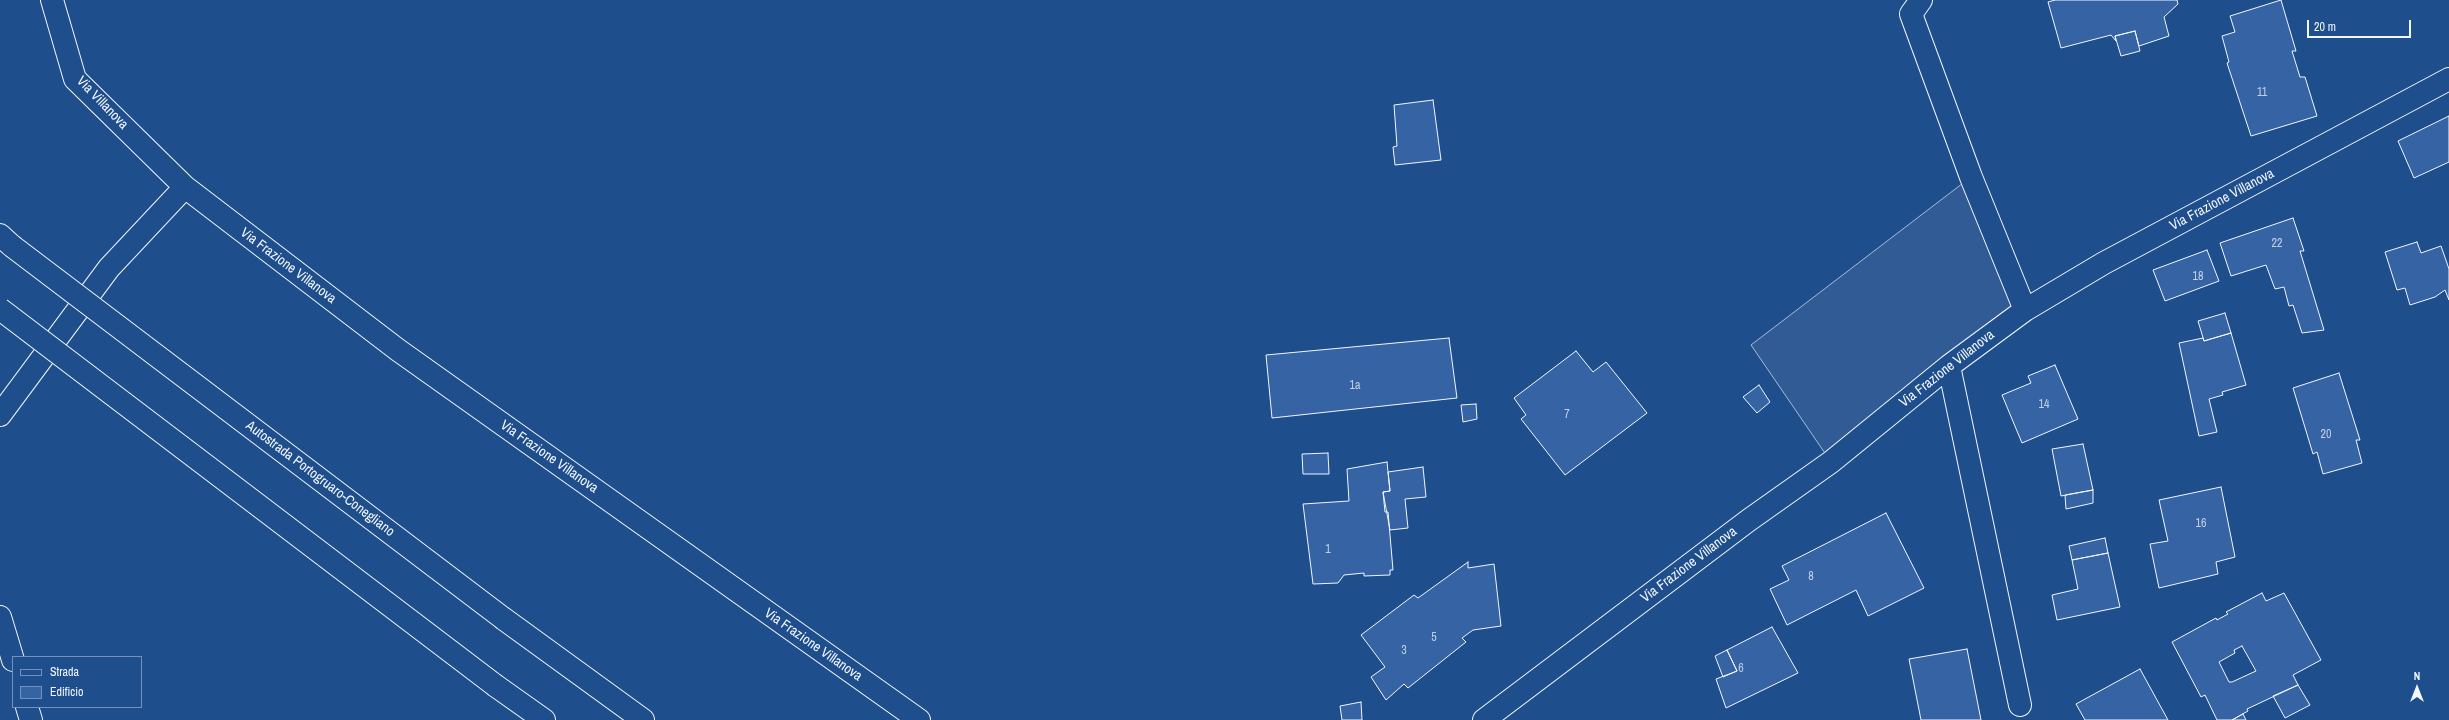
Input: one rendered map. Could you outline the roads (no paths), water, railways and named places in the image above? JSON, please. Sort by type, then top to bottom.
[{"type":"main road","name":"Via Villanova","points":[[52,0],[75,79],[185,187]]},
{"type":"main road","points":[[1921,0],[1911,14],[1971,177],[2025,310]]},
{"type":"main road","name":"Via Frazione Villanova","points":[[1484,720],[1749,520],[1831,462],[1949,366],[2025,310],[2104,263],[2449,79]]},
{"type":"main road","points":[[0,415],[109,268],[185,187]]},
{"type":"main road","name":"Via Frazione Villanova","points":[[185,187],[398,350],[919,720]]},
{"type":"main road","name":"Autostrada Portogruaro-Conegliano","points":[[6,240],[504,619],[643,720]]},
{"type":"main road","points":[[0,309],[496,686],[544,720]]},
{"type":"main road","points":[[1949,366],[2020,705]]},
{"type":"main road","points":[[0,617],[12,657]]},
{"type":"main road","points":[[27,708],[31,720]]}]
